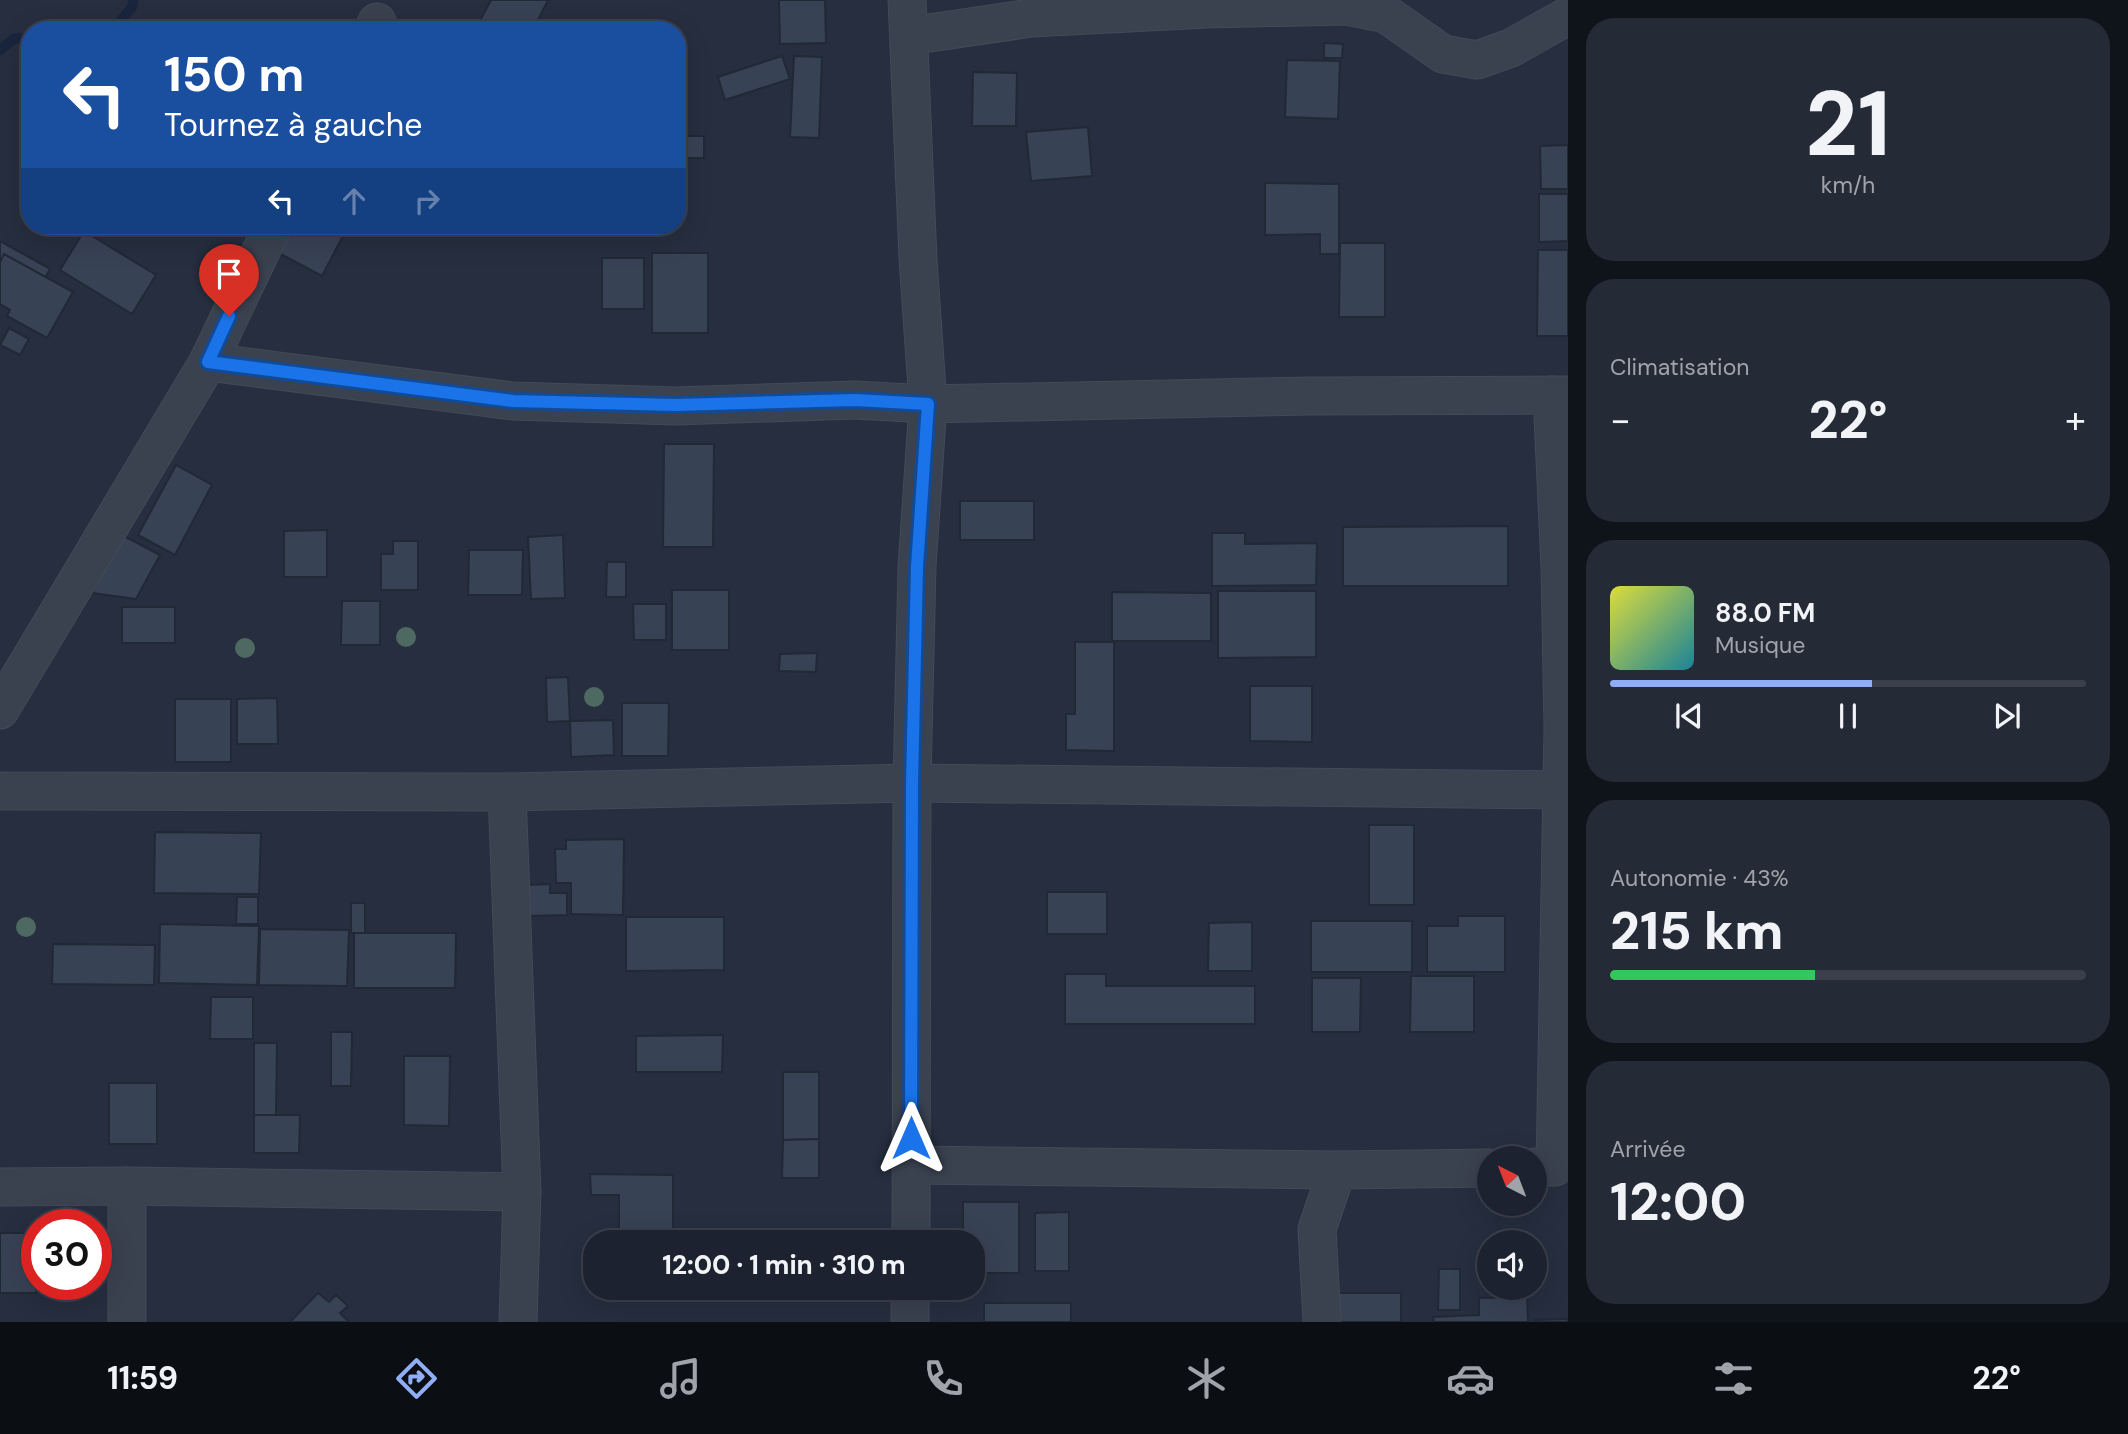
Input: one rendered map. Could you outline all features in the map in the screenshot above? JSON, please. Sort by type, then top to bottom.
[{"type":"street","points":[[907,0],[918,260],[928,404],[917,567],[912,783],[911,1230]]},
{"type":"street","points":[[909,36],[1031,18],[1207,9],[1346,6],[1386,14],[1443,54],[1477,60],[1511,48],[1568,16]]},
{"type":"street","points":[[0,710],[208,362],[269,235]]},
{"type":"street","points":[[208,362],[513,401],[676,405],[855,400],[928,404],[1311,396],[1560,395],[1563,728],[1553,1167]]},
{"type":"street","points":[[0,791],[507,792],[912,783],[1560,790]]},
{"type":"street","points":[[507,792],[522,1192],[518,1322]]},
{"type":"street","points":[[911,1165],[1337,1170],[1477,1168]]},
{"type":"street","points":[[1322,1322],[1317,1229],[1337,1170]]},
{"type":"street","points":[[0,1187],[127,1186],[522,1192]]},
{"type":"street","points":[[127,1186],[127,1322]]},
{"type":"street","points":[[910,1300],[910,1322]]},
{"type":"building","points":[[491,0],[548,0],[538,21],[480,21]]},
{"type":"building","points":[[779,0],[825,0],[826,43],[780,44]]},
{"type":"building","points":[[1324,43],[1343,44],[1342,58],[1324,58]]},
{"type":"building","points":[[782,56],[790,79],[725,100],[718,77]]},
{"type":"building","points":[[794,56],[822,57],[819,138],[790,137]]},
{"type":"building","points":[[1287,60],[1340,61],[1338,119],[1285,117]]},
{"type":"building","points":[[973,72],[1017,73],[1016,126],[972,126]]},
{"type":"building","points":[[1088,127],[1092,176],[1031,181],[1026,132]]},
{"type":"building","points":[[686,136],[704,136],[704,158],[686,158]]},
{"type":"building","points":[[1568,145],[1568,189],[1541,189],[1540,146]]},
{"type":"building","points":[[1265,183],[1339,184],[1339,254],[1320,254],[1320,234],[1265,235]]},
{"type":"building","points":[[1539,194],[1568,194],[1568,241],[1539,242]]},
{"type":"building","points":[[82,235],[91,235],[156,275],[132,314],[60,270]]},
{"type":"building","points":[[286,235],[343,235],[322,276],[277,252]]},
{"type":"building","points":[[0,241],[50,269],[24,315],[0,302]]},
{"type":"building","points":[[1340,243],[1385,243],[1385,317],[1339,317]]},
{"type":"building","points":[[1538,250],[1568,250],[1568,336],[1537,336]]},
{"type":"building","points":[[652,253],[708,253],[708,333],[652,333]]},
{"type":"building","points":[[4,254],[73,292],[47,338],[7,316],[10,310],[0,304],[0,262]]},
{"type":"building","points":[[602,258],[644,258],[644,309],[602,309]]},
{"type":"building","points":[[9,328],[29,339],[20,355],[0,345]]},
{"type":"building","points":[[664,444],[714,444],[713,547],[663,547]]},
{"type":"building","points":[[176,465],[212,485],[175,555],[138,535]]},
{"type":"building","points":[[960,501],[1034,501],[1034,540],[960,540]]},
{"type":"building","points":[[1508,526],[1508,586],[1343,586],[1343,527]]},
{"type":"building","points":[[327,530],[327,577],[284,577],[284,531]]},
{"type":"building","points":[[1212,533],[1245,533],[1245,544],[1317,543],[1316,585],[1212,586]]},
{"type":"building","points":[[122,535],[160,555],[136,599],[92,593]]},
{"type":"building","points":[[563,535],[565,598],[531,599],[528,537]]},
{"type":"building","points":[[393,541],[418,541],[418,590],[381,590],[381,554],[393,554]]},
{"type":"building","points":[[469,550],[523,550],[522,595],[468,595]]},
{"type":"building","points":[[607,562],[626,562],[626,597],[606,597]]},
{"type":"building","points":[[672,590],[729,590],[729,650],[672,650]]},
{"type":"building","points":[[1218,591],[1316,591],[1316,657],[1218,658]]},
{"type":"building","points":[[1112,592],[1211,593],[1211,641],[1112,641]]},
{"type":"building","points":[[342,601],[380,601],[380,645],[341,645]]},
{"type":"building","points":[[633,604],[666,604],[666,640],[634,640]]},
{"type":"building","points":[[122,607],[175,607],[175,643],[122,643]]},
{"type":"building","points":[[1075,642],[1114,642],[1114,751],[1066,750],[1066,714],[1075,714]]},
{"type":"building","points":[[817,653],[816,672],[779,671],[780,654]]},
{"type":"building","points":[[568,677],[570,721],[547,722],[546,678]]},
{"type":"building","points":[[1250,686],[1312,686],[1312,742],[1250,741]]},
{"type":"building","points":[[277,698],[278,744],[237,744],[237,699]]},
{"type":"building","points":[[175,699],[231,699],[231,762],[175,762]]},
{"type":"building","points":[[622,703],[669,703],[668,756],[622,756]]},
{"type":"building","points":[[613,720],[614,755],[571,757],[570,721]]},
{"type":"building","points":[[1369,825],[1414,825],[1414,905],[1369,905]]},
{"type":"building","points":[[155,832],[261,833],[259,894],[154,893]]},
{"type":"building","points":[[624,839],[623,915],[571,914],[571,883],[556,883],[555,849],[566,849],[566,840]]},
{"type":"building","points":[[550,884],[550,893],[567,893],[567,915],[526,916],[526,885]]},
{"type":"building","points":[[1047,892],[1107,892],[1107,934],[1047,934]]},
{"type":"building","points":[[237,897],[258,897],[258,924],[236,924]]},
{"type":"building","points":[[351,903],[365,903],[365,933],[351,933]]},
{"type":"building","points":[[1458,916],[1505,916],[1505,972],[1427,972],[1427,926],[1458,926]]},
{"type":"building","points":[[626,917],[724,917],[724,970],[626,971]]},
{"type":"building","points":[[1311,921],[1412,921],[1412,972],[1311,972]]},
{"type":"building","points":[[1252,922],[1252,971],[1208,971],[1209,923]]},
{"type":"building","points":[[160,924],[259,926],[257,985],[159,983]]},
{"type":"building","points":[[260,929],[349,930],[347,986],[259,985]]},
{"type":"building","points":[[354,933],[456,933],[455,988],[354,988]]},
{"type":"building","points":[[53,944],[155,945],[154,985],[52,984]]},
{"type":"building","points":[[1065,974],[1106,974],[1106,986],[1255,986],[1255,1024],[1065,1024]]},
{"type":"building","points":[[1411,976],[1474,976],[1474,1032],[1410,1032]]},
{"type":"building","points":[[1312,978],[1361,978],[1360,1032],[1312,1032]]},
{"type":"building","points":[[211,997],[253,997],[253,1039],[210,1039]]},
{"type":"building","points":[[331,1032],[352,1032],[351,1086],[331,1086]]},
{"type":"building","points":[[723,1035],[722,1072],[636,1072],[636,1036]]},
{"type":"building","points":[[254,1043],[277,1043],[276,1115],[254,1115]]},
{"type":"building","points":[[404,1056],[450,1056],[449,1126],[404,1125]]},
{"type":"building","points":[[783,1072],[819,1072],[819,1139],[783,1140]]},
{"type":"building","points":[[109,1083],[157,1083],[157,1144],[109,1144]]},
{"type":"building","points":[[254,1115],[300,1115],[299,1153],[254,1153]]},
{"type":"building","points":[[819,1139],[819,1178],[782,1178],[783,1140]]},
{"type":"building","points":[[590,1174],[673,1175],[673,1230],[619,1230],[619,1195],[591,1195]]},
{"type":"building","points":[[963,1202],[1019,1202],[1019,1273],[985,1273],[985,1230],[963,1230]]},
{"type":"building","points":[[1069,1212],[1069,1271],[1035,1271],[1035,1213]]},
{"type":"building","points":[[0,1233],[21,1233],[21,1293],[0,1293]]},
{"type":"building","points":[[1439,1269],[1460,1269],[1460,1310],[1438,1310]]},
{"type":"building","points":[[318,1293],[329,1302],[336,1295],[348,1306],[340,1313],[349,1322],[290,1322]]},
{"type":"building","points":[[1338,1293],[1401,1293],[1401,1322],[1338,1322]]},
{"type":"building","points":[[1479,1300],[1527,1300],[1528,1322],[1434,1322],[1433,1317],[1479,1315]]},
{"type":"building","points":[[984,1303],[1071,1303],[1071,1322],[984,1322]]},
{"type":"building","points":[[1568,1319],[1568,1322],[1534,1320]]},
{"type":"waterway","points":[[120,21],[132,7],[133,0]]},
{"type":"waterway","points":[[0,50],[15,38],[21,38]]},
{"type":"route","points":[[229,316],[208,362],[513,401],[676,405],[855,400],[928,404],[917,567],[912,783],[911,1138]]}]
